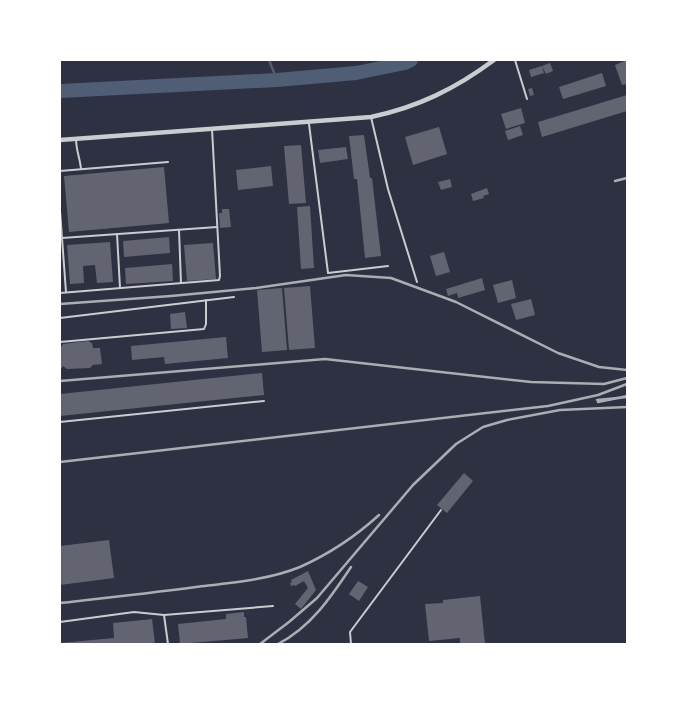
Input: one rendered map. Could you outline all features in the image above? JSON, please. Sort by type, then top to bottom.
[{"type":"street","points":[[60,140],[371,117],[399,111],[428,100],[454,86],[494,60]]},
{"type":"lane","points":[[515,60],[527,99]]},
{"type":"lane","points":[[371,117],[388,188],[417,282]]},
{"type":"lane","points":[[308,121],[328,273],[388,266]]},
{"type":"lane","points":[[60,293],[217,280],[220,278],[212,128]]},
{"type":"lane","points":[[76,139],[76,151],[80,159],[81,168]]},
{"type":"lane","points":[[60,171],[168,162]]},
{"type":"lane","points":[[60,211],[66,292]]},
{"type":"lane","points":[[62,238],[217,227]]},
{"type":"lane","points":[[179,230],[182,282]]},
{"type":"lane","points":[[117,234],[120,288]]},
{"type":"lane","points":[[60,318],[234,297]]},
{"type":"lane","points":[[60,342],[204,329],[206,324],[206,300]]},
{"type":"lane","points":[[60,422],[264,401]]},
{"type":"lane","points":[[351,644],[350,632],[441,510]]},
{"type":"lane","points":[[60,622],[134,612],[164,614],[274,606]]},
{"type":"lane","points":[[164,614],[168,644]]},
{"type":"building","points":[[627,60],[627,84],[622,85],[615,65]]},
{"type":"building","points":[[550,63],[553,71],[546,74],[542,66]]},
{"type":"building","points":[[542,66],[544,73],[531,77],[529,70]]},
{"type":"building","points":[[602,73],[606,86],[563,99],[559,87]]},
{"type":"building","points":[[532,88],[534,95],[530,96],[528,89]]},
{"type":"building","points":[[627,95],[627,111],[542,137],[538,122]]},
{"type":"building","points":[[521,108],[525,123],[506,129],[501,114]]},
{"type":"building","points":[[520,126],[523,135],[508,140],[505,131]]},
{"type":"building","points":[[439,127],[447,154],[413,165],[405,137]]},
{"type":"building","points":[[364,135],[370,178],[372,178],[381,256],[365,258],[357,179],[354,179],[349,136]]},
{"type":"building","points":[[301,145],[306,203],[289,204],[284,146]]},
{"type":"building","points":[[346,147],[348,159],[320,163],[318,150]]},
{"type":"building","points":[[271,166],[273,186],[238,190],[236,170]]},
{"type":"building","points":[[164,167],[169,223],[69,232],[64,176]]},
{"type":"building","points":[[450,179],[452,187],[441,190],[438,182]]},
{"type":"building","points":[[487,188],[489,194],[483,196],[484,198],[473,201],[471,194]]},
{"type":"building","points":[[310,206],[314,268],[301,269],[297,207]]},
{"type":"building","points":[[222,209],[229,209],[231,227],[220,228],[219,213],[222,213]]},
{"type":"building","points":[[169,237],[170,253],[124,257],[123,241]]},
{"type":"building","points":[[110,242],[113,282],[97,283],[95,265],[83,266],[84,283],[70,284],[67,245]]},
{"type":"building","points":[[213,243],[216,279],[187,281],[184,245]]},
{"type":"building","points":[[444,252],[450,272],[436,276],[430,256]]},
{"type":"building","points":[[172,264],[173,281],[126,284],[125,268]]},
{"type":"building","points":[[482,278],[485,290],[458,298],[457,293],[448,296],[446,289]]},
{"type":"building","points":[[512,280],[516,298],[498,303],[493,285]]},
{"type":"building","points":[[310,286],[315,348],[289,350],[284,288]]},
{"type":"building","points":[[282,288],[287,350],[262,352],[257,290]]},
{"type":"building","points":[[531,299],[535,315],[516,320],[511,304]]},
{"type":"building","points":[[185,312],[187,328],[171,329],[170,314]]},
{"type":"building","points":[[226,337],[228,358],[165,364],[164,357],[132,360],[131,346]]},
{"type":"building","points":[[88,341],[92,343],[93,348],[100,348],[102,364],[93,365],[90,368],[67,369],[63,366],[60,371],[60,349],[63,344]]},
{"type":"building","points":[[262,373],[264,395],[60,416],[60,394]]},
{"type":"building","points":[[464,473],[473,481],[447,513],[437,505]]},
{"type":"building","points":[[109,540],[114,578],[60,585],[60,546]]},
{"type":"building","points":[[308,571],[316,590],[301,609],[295,604],[308,588],[304,581],[295,586],[291,586],[290,583],[292,582],[291,580]]},
{"type":"building","points":[[358,581],[368,587],[359,601],[349,594]]},
{"type":"building","points":[[480,596],[485,644],[460,644],[460,638],[429,641],[425,604],[443,603],[443,600]]},
{"type":"building","points":[[244,612],[248,638],[180,644],[178,624],[226,619],[226,614]]},
{"type":"building","points":[[152,619],[155,644],[60,644],[114,638],[113,623]]},
{"type":"waterway","points":[[269,60],[277,80]]},
{"type":"waterway","points":[[60,91],[277,80],[356,73],[405,63],[411,60]]},
{"type":"railway","points":[[615,181],[627,178]]},
{"type":"railway","points":[[60,304],[256,288],[346,275],[391,278],[456,302],[558,353],[599,367],[627,370]]},
{"type":"railway","points":[[60,381],[325,359],[531,382],[604,384],[627,378]]},
{"type":"railway","points":[[60,462],[548,406],[598,395],[627,384]]},
{"type":"railway","points":[[627,396],[618,398],[627,397]]},
{"type":"railway","points":[[597,400],[618,398],[598,402]]},
{"type":"railway","points":[[260,644],[317,598],[413,485],[456,444],[483,427],[507,420],[560,410],[627,407]]},
{"type":"railway","points":[[60,603],[235,582],[275,575],[300,567],[332,550],[352,537],[379,515]]},
{"type":"railway","points":[[278,644],[301,629],[310,620],[328,600],[351,567]]}]
